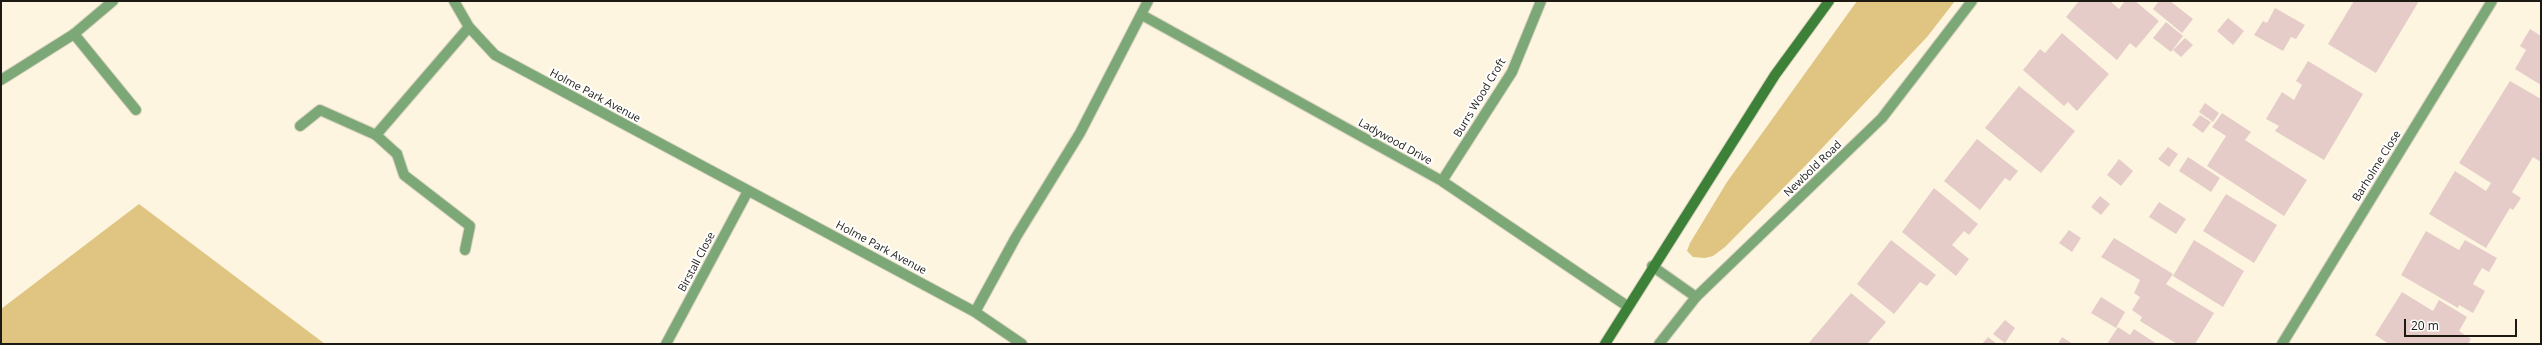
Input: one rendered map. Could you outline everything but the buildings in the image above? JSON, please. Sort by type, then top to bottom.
[{"type":"main road","points":[[1605,344],[1652,266],[1775,75],[1829,1]]},
{"type":"street","points":[[1,80],[74,34],[113,1]]},
{"type":"street","name":"Holme Park Avenue","points":[[454,1],[469,28],[495,55],[976,312],[1022,344]]},
{"type":"street","points":[[976,312],[1016,237],[1080,133],[1148,1]]},
{"type":"street","name":"Burrs Wood Croft","points":[[1442,181],[1512,72],[1541,1]]},
{"type":"street","name":"Newbold Road","points":[[1659,344],[1696,297],[1882,118],[1972,1]]},
{"type":"street","name":"Barholme Close","points":[[2282,344],[2492,1]]},
{"type":"street","name":"Ladywood Drive","points":[[1142,15],[1442,181],[1627,306]]},
{"type":"street","points":[[376,135],[469,28]]},
{"type":"street","points":[[74,34],[136,110]]},
{"type":"street","points":[[300,126],[320,110],[376,135],[397,154],[404,175],[470,226],[465,250]]},
{"type":"street","name":"Birstall Close","points":[[666,344],[748,190]]},
{"type":"street","points":[[1652,266],[1696,297]]},
{"type":"shaded area","points":[[1857,1],[1955,1],[1927,37],[1808,163],[1725,247],[1713,256],[1705,258],[1693,257],[1687,251],[1690,243],[1727,182]]},
{"type":"shaded area","points":[[139,204],[325,344],[1,344],[1,309]]}]
